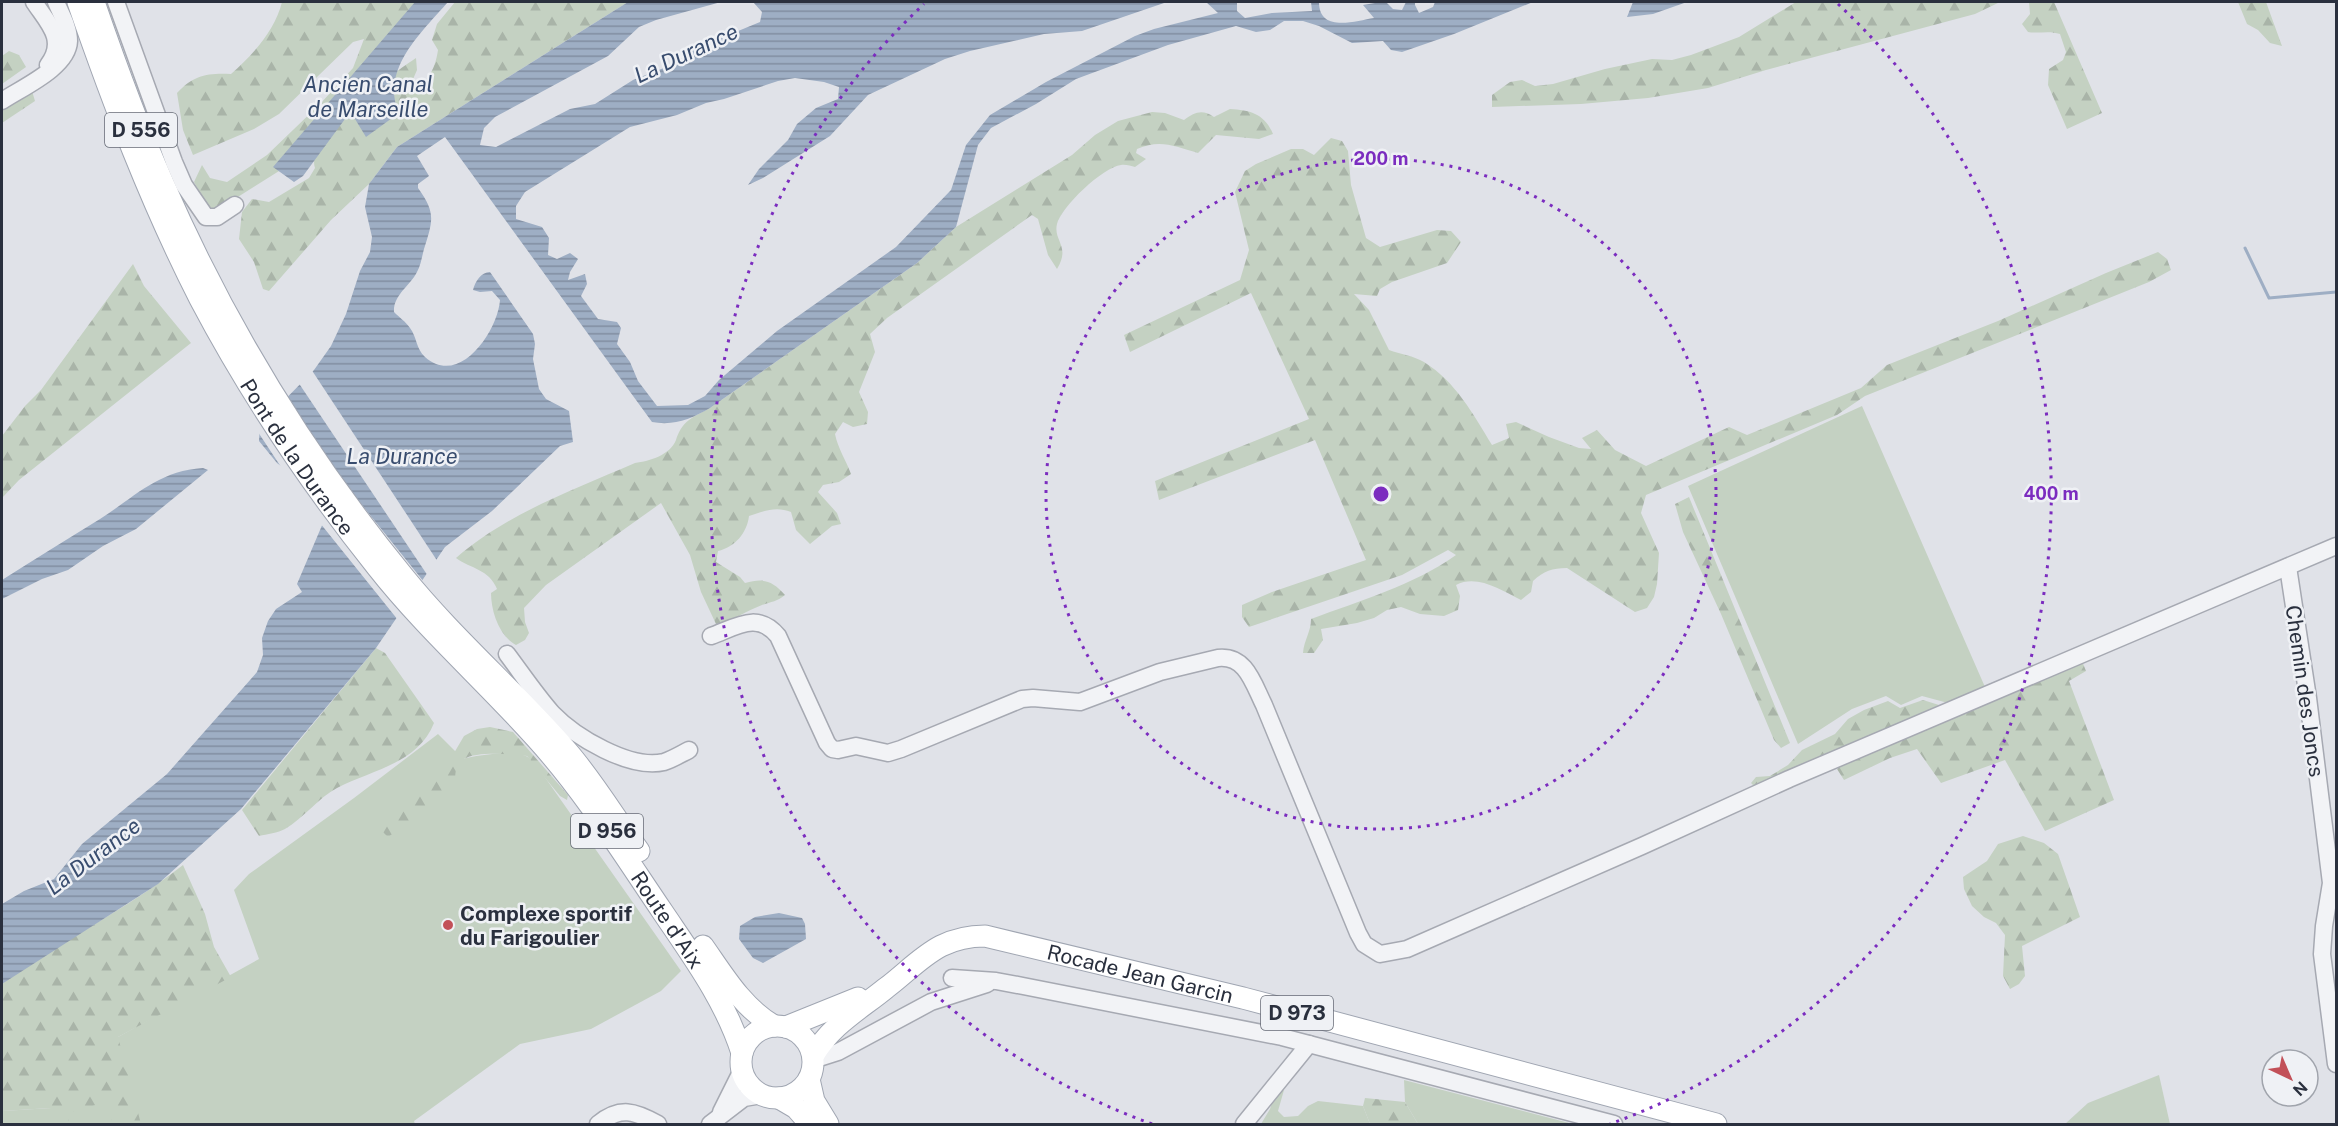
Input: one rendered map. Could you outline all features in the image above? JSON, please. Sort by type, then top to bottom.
[{"type":"main road","name":"D 556","points":[[78,2],[131,148],[189,258]]},
{"type":"main road","name":"D 556","points":[[94,2],[189,258]]},
{"type":"main road","name":"Pont de la Durance","points":[[189,258],[289,421],[302,454],[385,554],[441,629]]},
{"type":"main road","name":"Route d'Aix","points":[[441,629],[570,753],[746,1006],[758,1017],[780,1026]]},
{"type":"main road","name":"Route d'Aix","points":[[441,629],[573,783],[705,974],[729,1016],[742,1062]]},
{"type":"main road","name":"Rocade Jean Garcin","points":[[812,1065],[823,1040],[838,1024],[941,946],[972,936],[992,938],[1243,998],[1716,1125]]},
{"type":"main road","name":"Rocade Jean Garcin","points":[[780,1026],[889,986]]},
{"type":"main road","points":[[810,1125],[796,1108],[749,1084],[742,1062],[745,1045],[757,1032],[780,1026],[801,1034],[811,1048],[814,1101],[828,1125]]},
{"type":"main road","points":[[770,1096],[796,1093],[812,1065]]},
{"type":"street","points":[[26,86],[45,68],[57,49],[53,30],[34,2]]},
{"type":"street","points":[[2,101],[49,72],[68,49],[66,23],[56,2]]},
{"type":"street","points":[[116,2],[184,185],[206,217],[217,217],[235,205]]},
{"type":"street","points":[[711,636],[757,621],[771,627],[778,636],[826,743],[838,750],[863,746],[888,753],[1022,699],[1080,702],[1160,672],[1218,658],[1238,660],[1246,670],[1264,705],[1358,933],[1364,945],[1380,954],[1407,949],[1798,775],[2337,546]]},
{"type":"street","name":"Chemin des Joncs","points":[[2288,567],[2308,698],[2331,883],[2322,937],[2337,1064]]},
{"type":"street","points":[[507,654],[553,714],[588,742],[621,756],[646,762],[663,762],[689,750]]},
{"type":"street","name":"Rocade Jean Garcin","points":[[952,978],[996,981],[1309,1044],[1614,1125]]},
{"type":"street","points":[[812,1065],[931,1002],[996,981]]},
{"type":"street","points":[[1244,1125],[1309,1044]]},
{"type":"street","points":[[715,1120],[742,1062]]},
{"type":"street","points":[[715,1120],[744,1098],[770,1096]]},
{"type":"street","points":[[598,1125],[616,1113],[625,1112],[641,1115],[658,1125]]},
{"type":"green space","points":[[282,2],[434,2],[295,161],[214,212],[208,207],[194,182],[202,165],[210,178],[227,182],[267,155],[320,104],[353,68],[364,39],[353,42],[279,114],[254,129],[193,155],[183,130],[177,93],[189,82],[201,76],[231,74],[247,59],[269,32]]},
{"type":"green space","points":[[455,2],[628,2],[397,147],[369,184],[331,220],[269,291],[263,289],[254,262],[239,239],[242,212],[252,199],[269,202],[309,178],[315,168],[315,155],[336,124],[371,91],[416,58],[417,70],[407,93],[419,86],[432,71],[437,58],[438,50],[432,40],[437,24]]},
{"type":"green space","points":[[1796,2],[2000,2],[1975,14],[1766,70],[1708,88],[1648,98],[1581,104],[1492,107],[1492,95],[1510,82],[1522,80],[1535,86],[1553,84],[1605,69],[1652,59],[1672,60],[1691,55],[1739,37]]},
{"type":"green space","points":[[2029,2],[2054,2],[2102,113],[2067,129],[2048,85],[2049,69],[2063,60],[2066,52],[2060,34],[2028,32],[2022,24],[2030,14]]},
{"type":"green space","points":[[2238,2],[2266,2],[2282,46],[2270,43],[2258,30],[2247,24]]},
{"type":"green space","points":[[9,51],[19,55],[26,67],[2,84],[2,56]]},
{"type":"green space","points":[[32,91],[35,101],[2,123],[2,111]]},
{"type":"green space","points":[[1230,109],[1256,114],[1266,122],[1273,134],[1259,139],[1216,135],[1198,153],[1160,144],[1137,149],[1136,153],[1146,159],[1135,167],[1121,165],[1104,173],[1074,198],[1060,217],[1056,230],[1062,255],[1057,269],[1048,255],[1038,219],[1032,215],[887,318],[870,334],[875,352],[859,392],[868,412],[867,424],[853,427],[843,422],[835,434],[851,474],[839,482],[823,485],[818,492],[837,513],[841,524],[832,526],[810,544],[796,530],[791,512],[780,509],[765,511],[749,516],[746,528],[735,543],[718,551],[716,562],[740,577],[745,583],[757,581],[771,583],[785,595],[728,621],[716,624],[701,592],[690,555],[661,503],[546,585],[524,608],[529,633],[525,640],[516,645],[505,636],[497,622],[493,607],[491,593],[497,589],[494,582],[484,573],[456,558],[476,542],[519,515],[565,493],[635,463],[653,459],[669,450],[682,427],[691,418],[710,408],[917,263],[956,227],[1072,155],[1095,135],[1118,121],[1152,112],[1165,113],[1184,120],[1199,112],[1214,117]]},
{"type":"green space","points":[[1331,138],[1342,141],[1348,151],[1351,185],[1366,238],[1380,247],[1437,230],[1451,231],[1461,242],[1447,263],[1392,282],[1380,289],[1377,296],[1354,294],[1369,310],[1389,350],[1420,360],[1445,379],[1463,399],[1492,445],[1509,438],[1506,424],[1516,422],[1579,448],[1591,449],[1582,438],[1597,430],[1615,450],[1646,466],[1729,427],[1747,435],[1861,388],[1887,365],[1998,321],[2158,252],[2167,259],[2171,270],[2149,282],[1865,396],[1837,415],[1646,495],[1641,513],[1659,553],[1657,584],[1654,597],[1647,608],[1635,612],[1567,568],[1557,569],[1545,572],[1533,581],[1531,592],[1521,600],[1481,582],[1464,582],[1456,585],[1460,596],[1458,610],[1444,616],[1420,614],[1401,607],[1387,610],[1374,618],[1357,623],[1321,629],[1323,640],[1314,653],[1303,653],[1311,619],[1404,584],[1440,566],[1456,555],[1448,550],[1402,575],[1249,627],[1242,617],[1242,605],[1272,592],[1366,560],[1315,440],[1159,500],[1155,481],[1309,419],[1251,293],[1130,352],[1124,335],[1240,280],[1249,250],[1235,192],[1245,171],[1291,149],[1303,149],[1314,155]]},
{"type":"green space","points":[[133,264],[144,286],[191,343],[19,480],[2,498],[2,436],[25,406],[41,390]]},
{"type":"green space","points":[[1862,406],[1985,687],[1948,703],[1922,696],[1901,705],[1886,696],[1852,709],[1798,744],[1688,486]]},
{"type":"green space","points":[[1689,497],[1790,743],[1781,748],[1774,740],[1721,614],[1683,532],[1675,504]]},
{"type":"green space","points":[[376,648],[385,653],[434,723],[427,737],[405,757],[330,792],[285,829],[259,836],[242,810]]},
{"type":"green space","points":[[2082,661],[2086,671],[2069,681],[2114,800],[2045,831],[2005,760],[1941,783],[1917,749],[1890,758],[1844,780],[1837,769],[1844,763],[1941,719],[1954,718]]},
{"type":"green space","points":[[1923,700],[1939,705],[1874,738],[1756,788],[1751,783],[1756,777],[1770,776],[1788,765],[1802,750],[1835,734],[1848,719],[1864,710],[1888,701],[1900,708]]},
{"type":"green space","points":[[490,727],[513,732],[568,795],[567,800],[560,796],[527,756],[495,754],[470,756],[458,765],[455,773],[456,790],[388,837],[381,830],[379,822],[447,765],[464,736],[477,729]]},
{"type":"green space","name":"Complexe sportif du Farigoulier","points":[[438,734],[463,759],[512,753],[526,756],[537,766],[681,971],[661,991],[591,1029],[520,1044],[414,1121],[415,1124],[2,1124],[2,1111],[51,1108],[118,1037],[259,959],[234,890],[249,874]]},
{"type":"green space","points":[[2023,836],[2044,843],[2058,854],[2080,917],[2022,946],[2025,976],[2019,984],[2010,989],[2003,976],[2005,935],[1996,923],[1984,917],[1972,906],[1964,889],[1963,877],[1987,861],[1998,844]]},
{"type":"green space","points":[[183,865],[205,914],[214,947],[231,977],[118,1037],[141,1124],[113,1124],[106,1102],[68,1113],[69,1124],[54,1124],[51,1108],[2,1111],[2,984],[139,897]]},
{"type":"green space","points":[[2159,1075],[2170,1124],[2065,1124],[2088,1103]]},
{"type":"green space","points":[[1404,1080],[1573,1124],[1418,1124],[1405,1102]]},
{"type":"green space","points":[[1284,1090],[1278,1111],[1284,1117],[1298,1116],[1308,1106],[1318,1101],[1363,1106],[1370,1124],[1261,1124],[1270,1109],[1274,1096]]},
{"type":"green space","points":[[1365,1098],[1405,1102],[1418,1124],[1370,1124],[1363,1106]]},
{"type":"water","name":"Ancien Canal de Marseille","points":[[415,2],[448,2],[416,39],[399,66],[395,81],[395,97],[399,113],[366,137],[355,119],[345,119],[303,176],[294,182],[273,167]]},
{"type":"water","name":"La Durance","points":[[628,2],[721,2],[639,27],[608,56],[495,117],[484,128],[480,145],[496,147],[570,109],[595,104],[633,80],[674,64],[692,50],[760,22],[762,12],[753,2],[1167,2],[1082,31],[1044,34],[945,59],[868,95],[830,136],[748,185],[759,169],[788,140],[797,124],[816,108],[838,99],[839,87],[824,82],[795,78],[778,81],[706,103],[677,115],[630,127],[525,192],[516,206],[516,219],[542,227],[549,238],[548,255],[557,259],[570,253],[578,259],[568,280],[585,274],[587,284],[581,296],[598,319],[617,322],[621,328],[617,344],[630,362],[638,381],[657,406],[688,405],[705,396],[719,380],[777,331],[896,247],[951,190],[966,145],[990,115],[1046,82],[1135,36],[1218,13],[1206,2],[1237,2],[1237,11],[1245,18],[1272,13],[1312,11],[1311,2],[1319,2],[1325,18],[1339,23],[1374,18],[1363,5],[1375,2],[1386,2],[1393,9],[1402,10],[1406,2],[1415,2],[1419,13],[1433,7],[1435,2],[1533,2],[1402,52],[1391,50],[1383,41],[1352,43],[1319,26],[1303,21],[1284,21],[1270,30],[1256,32],[1236,26],[1168,45],[1076,79],[991,128],[978,145],[956,227],[917,263],[710,408],[675,422],[652,422],[445,137],[417,156],[429,176],[418,184],[418,188],[428,204],[431,224],[418,269],[396,301],[394,312],[410,328],[425,357],[438,365],[451,365],[464,360],[485,339],[498,312],[500,300],[492,291],[473,290],[479,278],[490,272],[533,334],[535,344],[533,359],[539,389],[546,399],[569,411],[573,442],[560,446],[492,511],[445,547],[376,648],[241,809],[158,884],[2,984],[2,904],[24,891],[54,879],[82,844],[167,774],[257,672],[263,655],[262,638],[268,621],[276,609],[302,592],[297,584],[323,523],[298,479],[277,463],[259,441],[260,425],[314,370],[331,346],[346,314],[360,271],[370,252],[372,237],[365,207],[369,184],[397,147]]},
{"type":"water","points":[[1633,2],[1687,2],[1653,14],[1627,17]]},
{"type":"water","points":[[203,468],[208,470],[136,529],[103,546],[68,570],[42,579],[2,599],[2,580],[160,479],[187,470]]},
{"type":"water","points":[[779,913],[802,918],[805,924],[806,939],[763,963],[753,958],[739,939],[740,926],[755,917]]},
{"type":"pier","points":[[311,369],[438,562],[428,576],[298,382]]},
{"type":"pier","points":[[286,395],[345,484],[424,582],[398,620],[320,523],[308,498],[296,481],[285,473],[256,429],[257,423]]},
{"type":"waterway","points":[[2245,248],[2269,298],[2336,292]]},
{"type":"place","name":"Complexe sportif du Farigoulier","points":[[448,925]]}]
